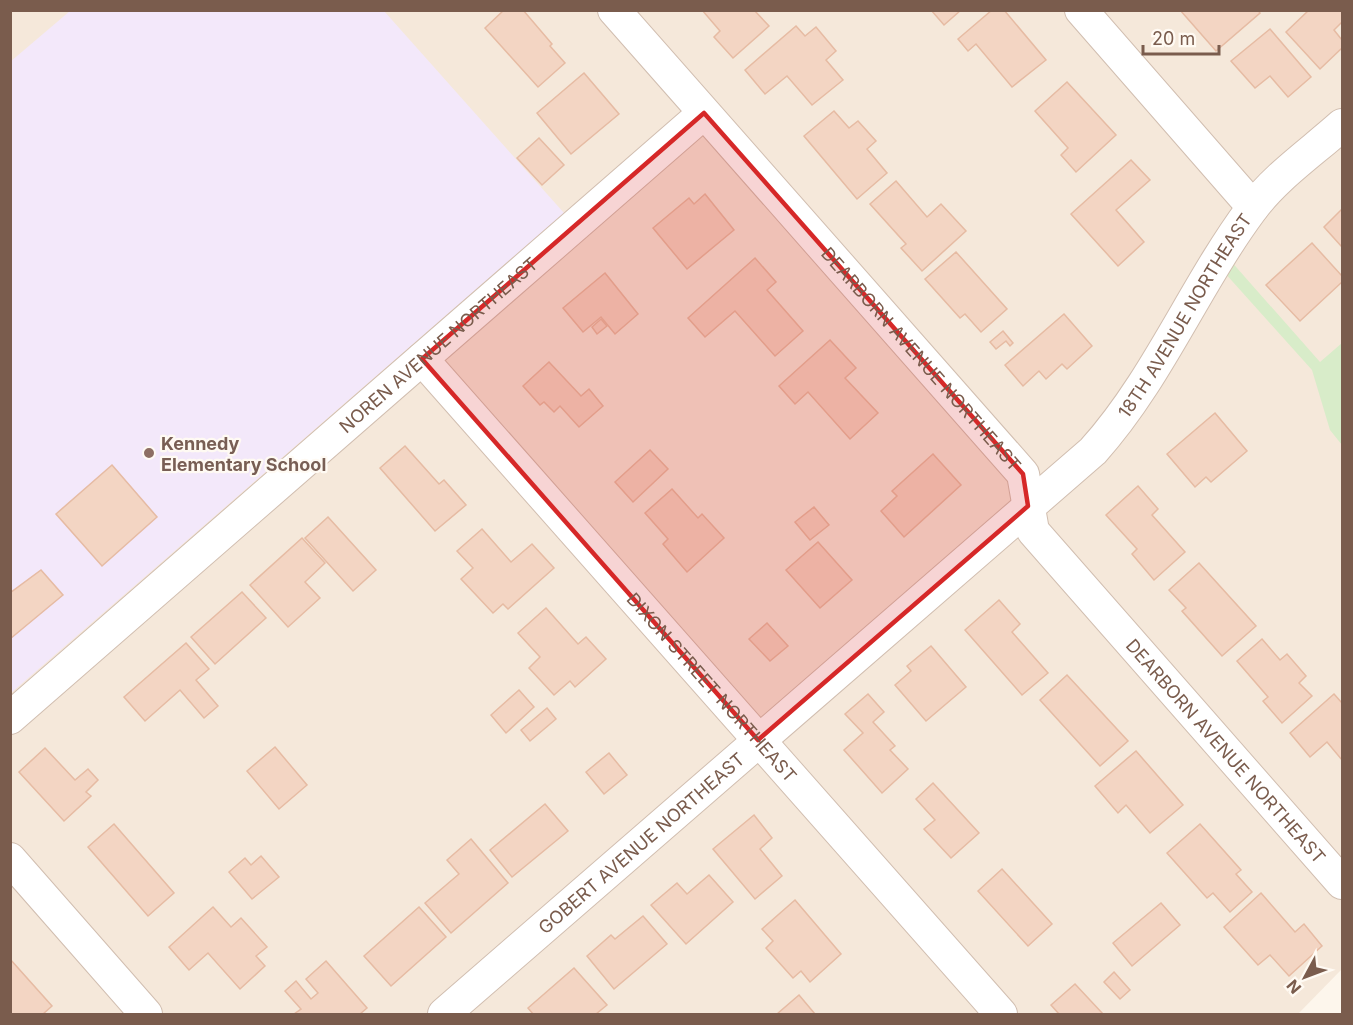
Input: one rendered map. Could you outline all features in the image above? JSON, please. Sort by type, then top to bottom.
[{"type":"street","name":"DEARBORN AVENUE NORTHEAST","points":[[614,10],[1023,474],[1033,531],[1342,883]]},
{"type":"street","points":[[1081,10],[1253,207]]},
{"type":"street","name":"NOREN AVENUE NORTHEAST","points":[[12,715],[704,113]]},
{"type":"street","name":"18TH AVENUE NORTHEAST","points":[[1028,506],[1093,452],[1119,423],[1215,262],[1253,207],[1342,126]]},
{"type":"street","name":"DIXON STREET NORTHEAST","points":[[422,359],[1001,1014]]},
{"type":"street","name":"GOBERT AVENUE NORTHEAST","points":[[444,1014],[1028,506]]},
{"type":"street","points":[[10,859],[147,1014]]},
{"type":"highlighted area","points":[[704,113],[1023,474],[1028,506],[758,740],[422,359]]},
{"type":"shaded area","points":[[10,11],[1342,11],[1342,969],[1298,1014],[11,1014]]},
{"type":"shaded area","name":"Kennedy Elementary School","points":[[70,11],[384,11],[564,213],[11,693],[10,62]]},
{"type":"green space","points":[[1222,251],[1320,362],[1342,343],[1342,445],[1330,430],[1312,370],[1215,262]]},
{"type":"building","points":[[504,10],[523,10],[565,63],[538,87],[485,28]]},
{"type":"building","points":[[702,10],[754,10],[769,26],[733,58],[714,37],[720,31]]},
{"type":"building","points":[[931,10],[961,10],[944,25]]},
{"type":"building","points":[[992,10],[1004,10],[1046,60],[1012,87],[976,44],[968,51],[958,39]]},
{"type":"building","points":[[1180,10],[1258,10],[1260,13],[1216,51]]},
{"type":"building","points":[[1309,10],[1342,10],[1342,22],[1334,30],[1342,40],[1342,48],[1320,69],[1286,32]]},
{"type":"building","points":[[796,26],[805,36],[816,27],[836,51],[826,60],[843,80],[812,105],[787,76],[765,94],[745,70]]},
{"type":"building","points":[[1270,29],[1311,77],[1288,97],[1270,76],[1255,88],[1231,61]]},
{"type":"building","points":[[584,73],[619,114],[571,154],[537,113]]},
{"type":"building","points":[[1067,82],[1116,135],[1076,172],[1061,155],[1068,148],[1035,111]]},
{"type":"building","points":[[834,111],[849,128],[858,121],[876,141],[867,149],[887,173],[857,199],[804,136]]},
{"type":"building","points":[[539,138],[564,165],[542,185],[517,158]]},
{"type":"building","points":[[1131,160],[1150,180],[1116,210],[1144,242],[1118,266],[1071,214]]},
{"type":"building","points":[[896,181],[927,217],[941,204],[966,231],[922,271],[901,248],[906,244],[870,204]]},
{"type":"building","points":[[705,194],[734,230],[687,269],[653,228],[689,198],[694,204]]},
{"type":"building","points":[[1342,209],[1342,247],[1324,227]]},
{"type":"building","points":[[1312,243],[1342,276],[1342,282],[1300,321],[1266,285]]},
{"type":"building","points":[[956,252],[1007,309],[981,332],[965,314],[960,318],[925,279]]},
{"type":"building","points":[[755,258],[776,282],[767,290],[803,331],[775,356],[735,311],[705,337],[688,318]]},
{"type":"building","points":[[605,273],[638,314],[615,334],[601,317],[583,332],[563,308]]},
{"type":"building","points":[[1064,314],[1092,346],[1067,369],[1062,364],[1046,379],[1039,371],[1023,386],[1005,365]]},
{"type":"building","points":[[601,319],[607,326],[597,334],[592,327]]},
{"type":"building","points":[[1003,331],[1013,343],[1010,346],[1006,341],[996,349],[990,342]]},
{"type":"building","points":[[830,340],[856,368],[845,378],[878,413],[850,439],[808,392],[795,404],[779,386]]},
{"type":"building","points":[[549,362],[581,396],[589,389],[603,406],[579,427],[560,406],[554,412],[544,402],[540,405],[523,386]]},
{"type":"building","points":[[1215,413],[1247,451],[1211,482],[1206,477],[1195,487],[1167,454]]},
{"type":"building","points":[[405,446],[439,484],[444,480],[466,505],[435,531],[380,468]]},
{"type":"building","points":[[650,450],[668,469],[633,502],[615,482]]},
{"type":"building","points":[[933,454],[961,485],[904,537],[881,511],[897,496],[892,491]]},
{"type":"building","points":[[112,465],[157,517],[102,566],[56,514]]},
{"type":"building","points":[[1138,486],[1158,509],[1152,515],[1185,552],[1154,580],[1132,554],[1137,549],[1106,515]]},
{"type":"building","points":[[672,489],[698,518],[702,514],[724,538],[687,572],[663,544],[668,539],[645,513]]},
{"type":"building","points":[[814,507],[829,525],[810,540],[795,522]]},
{"type":"building","points":[[328,517],[376,570],[353,591],[305,538]]},
{"type":"building","points":[[482,529],[511,562],[532,544],[554,568],[508,609],[503,604],[493,613],[461,579],[473,568],[457,551]]},
{"type":"building","points":[[302,538],[325,563],[305,582],[320,598],[288,627],[250,585]]},
{"type":"building","points":[[818,542],[852,580],[820,608],[786,570]]},
{"type":"building","points":[[1199,563],[1256,626],[1222,656],[1182,611],[1186,608],[1169,590]]},
{"type":"building","points":[[41,570],[63,595],[10,639],[10,593]]},
{"type":"building","points":[[242,592],[266,618],[215,664],[191,637]]},
{"type":"building","points":[[999,600],[1020,624],[1012,632],[1048,673],[1022,695],[965,630]]},
{"type":"building","points":[[546,608],[578,644],[586,637],[606,659],[575,687],[570,681],[554,695],[529,668],[540,657],[518,633]]},
{"type":"building","points":[[767,623],[788,646],[770,661],[749,639]]},
{"type":"building","points":[[1262,639],[1280,660],[1287,654],[1306,676],[1299,683],[1312,696],[1282,723],[1263,701],[1268,697],[1237,661]]},
{"type":"building","points":[[186,643],[209,669],[196,680],[218,706],[204,718],[180,690],[145,721],[124,697]]},
{"type":"building","points":[[931,646],[966,687],[926,721],[895,685],[911,671],[907,666]]},
{"type":"building","points":[[1067,675],[1128,741],[1100,766],[1040,700]]},
{"type":"building","points":[[519,690],[534,707],[506,733],[491,715]]},
{"type":"building","points":[[868,694],[884,712],[873,722],[895,746],[890,750],[908,769],[882,793],[844,750],[863,733],[845,714]]},
{"type":"building","points":[[1334,694],[1342,703],[1342,760],[1327,742],[1310,757],[1290,733]]},
{"type":"building","points":[[547,708],[556,719],[530,741],[521,730]]},
{"type":"building","points":[[275,747],[307,785],[279,809],[247,771]]},
{"type":"building","points":[[45,748],[75,780],[88,769],[98,780],[86,792],[91,796],[64,821],[19,772]]},
{"type":"building","points":[[1136,751],[1183,805],[1150,833],[1126,805],[1118,813],[1095,786]]},
{"type":"building","points":[[609,753],[627,775],[604,794],[586,772]]},
{"type":"building","points":[[933,783],[979,833],[951,858],[924,829],[935,820],[916,799]]},
{"type":"building","points":[[545,804],[568,831],[512,877],[490,850]]},
{"type":"building","points":[[754,815],[772,838],[760,849],[782,876],[755,899],[713,849]]},
{"type":"building","points":[[114,824],[174,893],[148,916],[88,847]]},
{"type":"building","points":[[1200,824],[1241,870],[1236,874],[1252,892],[1230,912],[1213,893],[1207,898],[1167,853]]},
{"type":"building","points":[[471,839],[508,883],[451,933],[425,903],[459,874],[447,860]]},
{"type":"building","points":[[261,856],[279,877],[252,899],[229,872],[245,858],[251,865]]},
{"type":"building","points":[[1002,869],[1052,924],[1028,946],[978,891]]},
{"type":"building","points":[[709,875],[733,902],[686,944],[651,905],[677,883],[687,894]]},
{"type":"building","points":[[1261,893],[1295,932],[1304,924],[1322,946],[1289,976],[1270,955],[1258,965],[1224,927]]},
{"type":"building","points":[[795,900],[841,954],[810,982],[801,971],[793,978],[766,948],[773,941],[762,929]]},
{"type":"building","points":[[1161,903],[1180,925],[1132,966],[1113,943]]},
{"type":"building","points":[[213,907],[231,927],[241,918],[267,947],[256,956],[265,966],[240,989],[208,953],[189,970],[169,947]]},
{"type":"building","points":[[419,907],[446,937],[391,986],[364,956]]},
{"type":"building","points":[[643,916],[667,944],[614,989],[587,956],[611,935],[615,939]]},
{"type":"building","points":[[10,959],[52,1006],[43,1014],[10,1014]]},
{"type":"building","points":[[326,961],[367,1008],[360,1014],[294,1014],[301,1009],[285,991],[296,981],[311,999],[318,993],[306,979]]},
{"type":"building","points":[[574,968],[607,1005],[596,1014],[533,1014],[528,1008]]},
{"type":"building","points":[[1114,972],[1130,990],[1120,999],[1104,982]]},
{"type":"building","points":[[1075,984],[1103,1014],[1059,1014],[1051,1005]]},
{"type":"building","points":[[799,995],[815,1014],[777,1014]]},
{"type":"place","name":"Kennedy Elementary School","points":[[149,453]]}]
